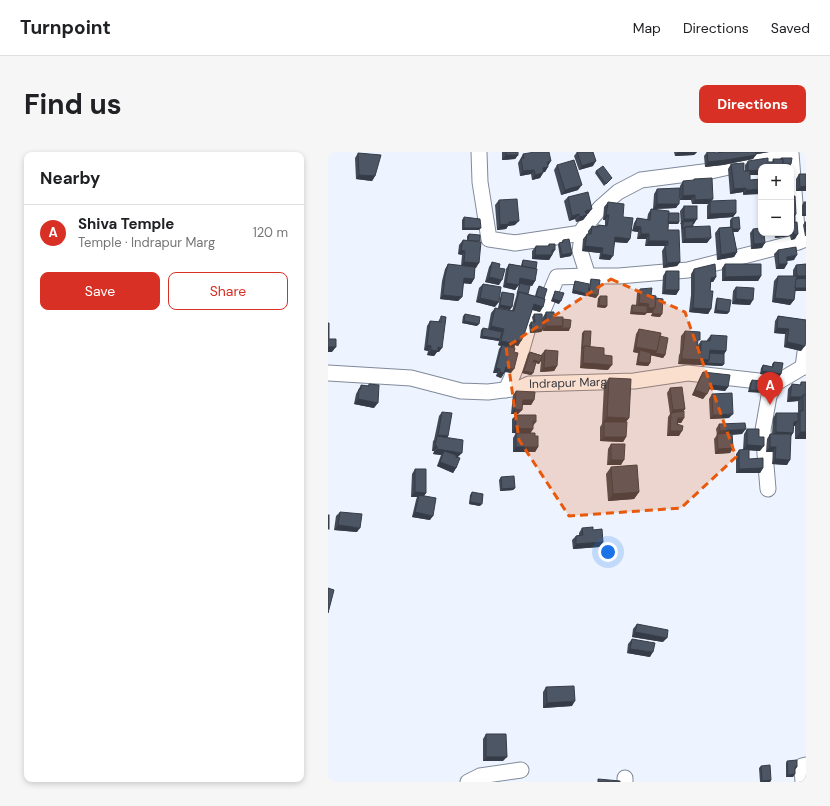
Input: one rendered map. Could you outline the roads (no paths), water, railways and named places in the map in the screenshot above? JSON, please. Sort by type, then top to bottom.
[{"type":"street","points":[[478,152],[480,182],[489,239],[515,243],[582,233]]},
{"type":"street","points":[[506,390],[510,383],[522,348],[532,313],[541,315],[557,277],[619,276],[688,270],[804,242],[791,153],[711,171],[641,180],[618,192],[600,207],[583,229],[580,251],[588,276]]},
{"type":"street","points":[[768,489],[763,430],[770,396],[776,383],[804,368],[806,345]]},
{"type":"street","name":"Indrapur Marg","points":[[328,372],[411,378],[461,391],[488,392],[520,388],[529,384],[634,381],[688,372],[776,383]]},
{"type":"street","points":[[803,782],[802,766],[806,765]]},
{"type":"street","points":[[468,782],[480,776],[521,770]]},
{"type":"place","name":"Shiva Temple","points":[[770,405]]}]
